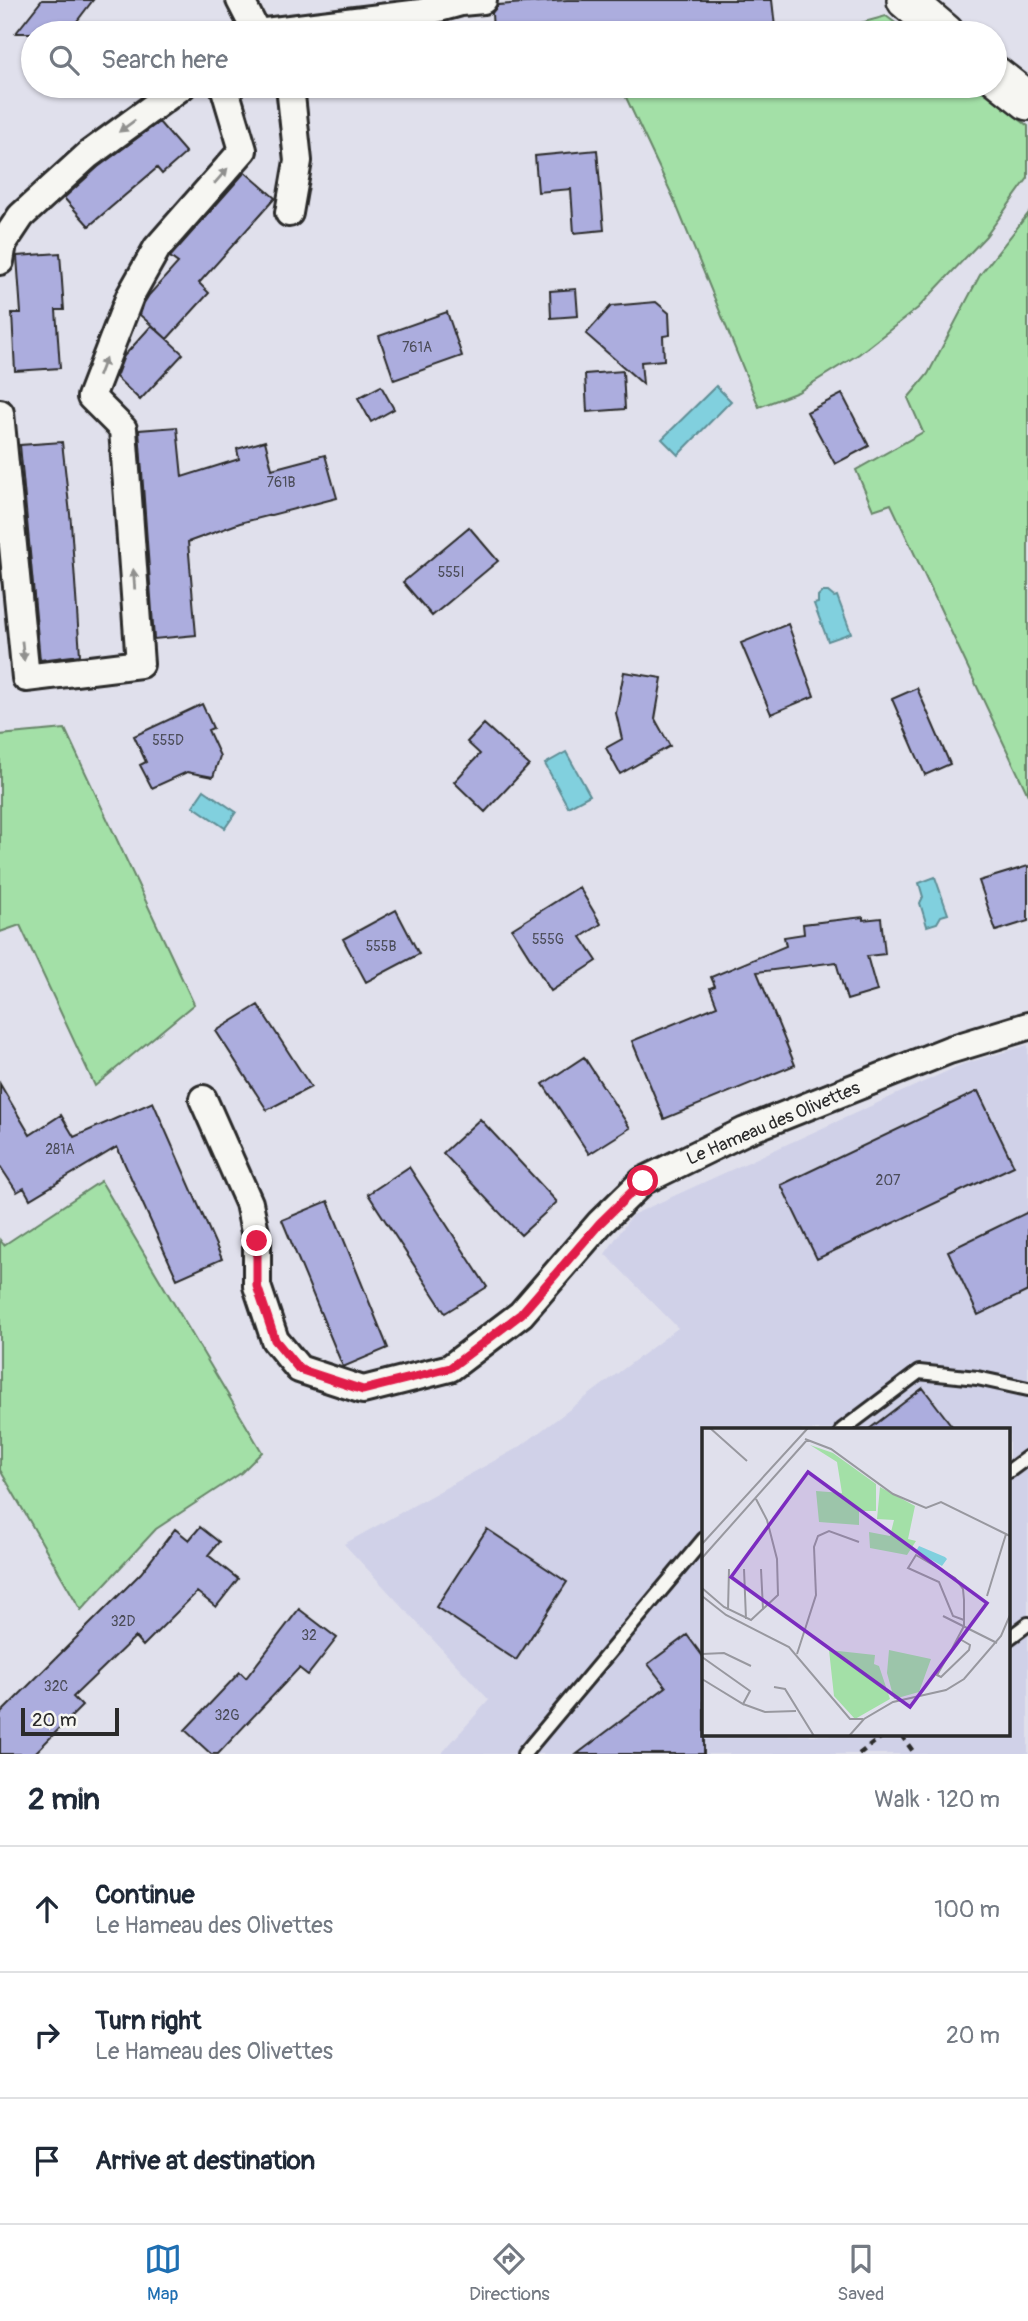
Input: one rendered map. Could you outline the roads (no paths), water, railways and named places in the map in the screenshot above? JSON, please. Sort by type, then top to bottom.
[{"type":"street","points":[[240,0],[251,21]]},
{"type":"street","points":[[311,21],[361,10],[421,13],[461,2],[483,0]]},
{"type":"street","points":[[906,0],[930,21]]},
{"type":"street","points":[[1007,84],[1028,101]]},
{"type":"street","points":[[0,261],[3,243],[21,216],[88,155],[166,98]]},
{"type":"street","points":[[0,413],[26,678],[140,664],[122,429],[91,397],[130,296],[157,248],[243,150],[228,98]]},
{"type":"street","points":[[289,213],[298,161],[291,98]]},
{"type":"street","name":"Le Hameau des Olivettes","points":[[203,1099],[249,1203],[257,1241],[257,1286],[275,1340],[299,1369],[363,1390],[450,1368],[521,1314],[600,1223],[643,1181],[745,1130],[949,1049],[1028,1027]]},
{"type":"lane","points":[[845,1428],[919,1372],[977,1378],[1028,1389]]},
{"type":"lane","points":[[1010,1470],[1028,1457]]},
{"type":"lane","points":[[524,1754],[702,1541]]},
{"type":"lane","points":[[1010,1637],[1028,1623]]},
{"type":"water","points":[[716,386],[731,401],[678,455],[662,439]]},
{"type":"water","points":[[822,592],[837,596],[851,633],[828,641],[814,604],[818,603],[818,596]]},
{"type":"water","points":[[566,752],[590,795],[568,807],[545,764]]},
{"type":"water","points":[[204,790],[236,812],[225,828],[193,806]]},
{"type":"water","points":[[935,877],[948,914],[941,916],[937,923],[927,926],[920,903],[923,897],[919,883]]}]
